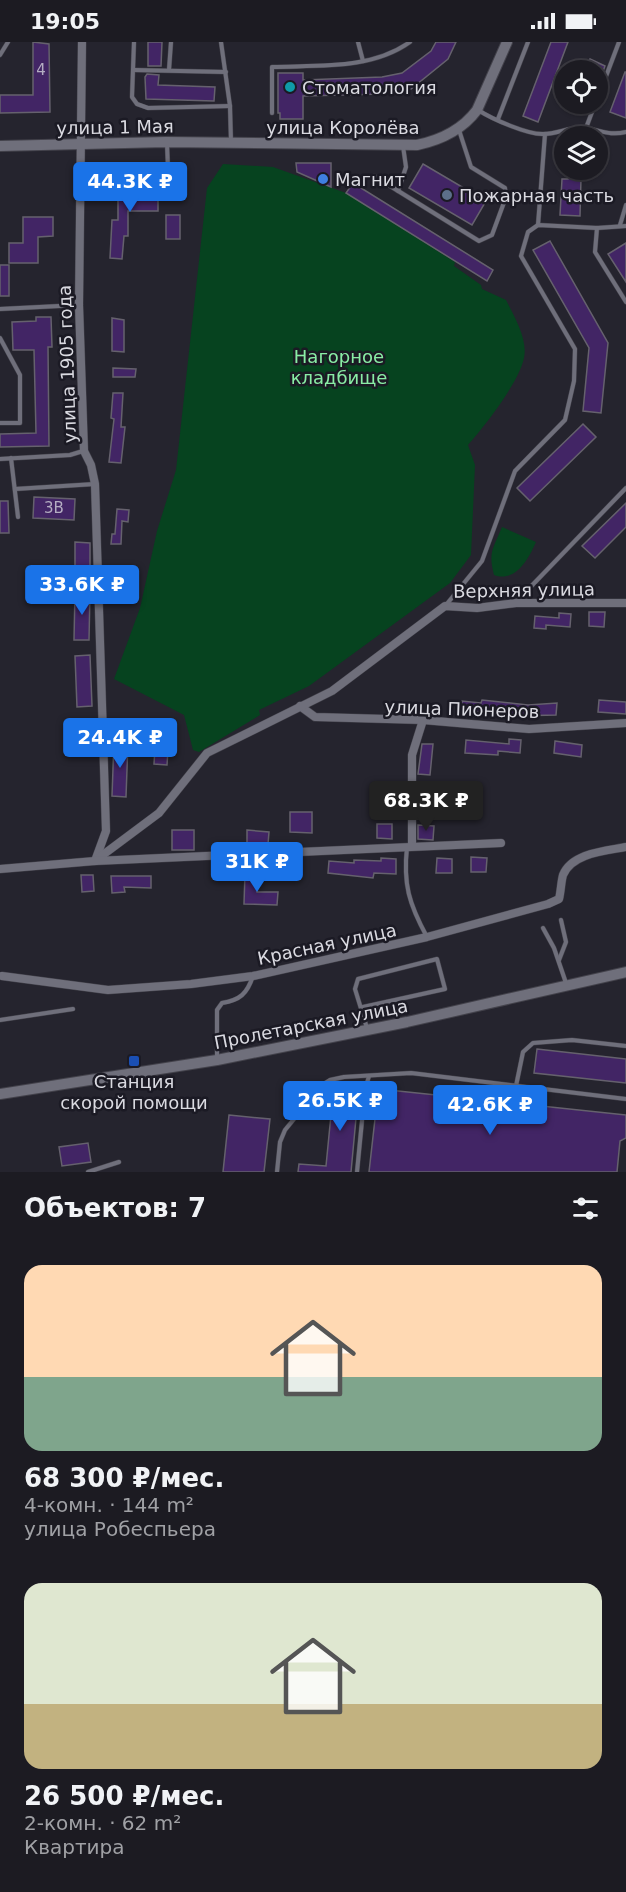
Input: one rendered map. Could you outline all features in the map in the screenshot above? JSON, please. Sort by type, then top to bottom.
[{"type":"main road","name":"улица Королёва","points":[[231,143],[403,146],[431,142],[459,129],[477,110],[507,42]]},
{"type":"main road","name":"улица 1 Мая","points":[[0,146],[80,143],[231,143]]},
{"type":"main road","name":"Пролетарская улица","points":[[0,1094],[217,1060],[367,1030],[626,972]]},
{"type":"street","name":"улица 1905 года","points":[[82,42],[79,305],[84,451],[91,465],[95,484],[106,831],[95,861]]},
{"type":"street","name":"Верхняя улица","points":[[95,861],[159,813],[207,753],[332,691],[398,639],[445,606],[477,608],[516,603],[626,603]]},
{"type":"street","name":"улица Пионеров","points":[[300,706],[315,717],[423,720],[529,729],[626,723]]},
{"type":"street","points":[[410,845],[412,755],[423,720]]},
{"type":"street","points":[[0,869],[95,861],[410,845],[501,843]]},
{"type":"street","name":"Красная улица","points":[[2,976],[108,990],[191,984],[253,976],[427,938],[548,904],[559,899],[562,877],[569,866],[578,859],[626,847]]},
{"type":"lane","points":[[0,55],[8,42]]},
{"type":"lane","points":[[134,42],[132,97],[137,104],[148,108],[230,106]]},
{"type":"lane","points":[[169,70],[171,42]]},
{"type":"lane","points":[[221,42],[230,106],[231,143]]},
{"type":"lane","points":[[358,42],[363,61]]},
{"type":"lane","points":[[272,113],[272,67],[345,64],[363,61],[393,54],[410,42]]},
{"type":"lane","points":[[498,119],[528,42]]},
{"type":"lane","points":[[608,70],[619,42]]},
{"type":"lane","points":[[134,70],[226,72]]},
{"type":"lane","points":[[477,110],[524,130],[544,134],[554,132]]},
{"type":"lane","points":[[374,176],[478,241],[492,235],[506,197],[505,188],[471,167],[459,129]]},
{"type":"lane","points":[[608,134],[626,132]]},
{"type":"lane","points":[[538,225],[544,134]]},
{"type":"lane","points":[[166,142],[169,195]]},
{"type":"lane","points":[[398,191],[406,167],[403,146]]},
{"type":"lane","points":[[620,225],[626,205]]},
{"type":"lane","points":[[445,606],[482,561],[515,471],[565,420],[568,411],[574,381],[575,349],[521,256],[528,232],[538,225],[597,228],[626,226]]},
{"type":"lane","points":[[597,228],[595,252],[626,302]]},
{"type":"lane","points":[[0,309],[79,305]]},
{"type":"lane","points":[[0,338],[20,375],[20,423],[0,423]]},
{"type":"lane","points":[[0,459],[70,455],[84,451]]},
{"type":"lane","points":[[11,458],[18,518]]},
{"type":"lane","points":[[15,489],[95,484]]},
{"type":"lane","points":[[516,603],[626,488]]},
{"type":"lane","points":[[410,845],[405,885],[427,938]]},
{"type":"lane","points":[[559,961],[566,942],[561,920]]},
{"type":"lane","points":[[543,928],[559,961],[566,984]]},
{"type":"lane","points":[[363,1007],[445,990],[437,959],[358,979],[356,989],[363,1007],[367,1030]]},
{"type":"lane","points":[[217,1060],[217,1010],[222,1003],[235,1001],[246,994],[253,976]]},
{"type":"lane","points":[[0,1020],[73,1009]]},
{"type":"lane","points":[[516,1086],[523,1052],[533,1042],[572,1040],[626,1046]]},
{"type":"lane","points":[[277,1172],[280,1142],[285,1130],[322,1085],[330,1080],[344,1077],[369,1077],[393,1072],[411,1073],[626,1099]]},
{"type":"lane","points":[[357,1172],[365,1090],[369,1077]]},
{"type":"lane","points":[[88,1172],[119,1162]]},
{"type":"green space","name":"Нагорное кладбище","points":[[223,164],[273,167],[346,193],[455,262],[454,266],[481,285],[482,289],[506,300],[520,328],[525,351],[521,368],[509,391],[468,445],[475,465],[471,555],[450,583],[309,686],[259,710],[260,715],[199,752],[193,750],[184,715],[114,679],[140,608],[157,531],[176,470],[207,188]]},
{"type":"green space","points":[[502,527],[536,542],[521,568],[502,577],[494,575],[491,561],[492,551]]},
{"type":"building","points":[[33,42],[49,44],[50,112],[0,113],[0,95],[33,95]]},
{"type":"building","points":[[148,42],[162,42],[161,66],[148,66]]},
{"type":"building","points":[[436,42],[456,42],[448,59],[411,89],[382,94],[303,96],[303,119],[280,119],[278,73],[303,73],[303,80],[382,77],[402,73],[431,51]]},
{"type":"building","points":[[551,42],[568,42],[561,60],[554,60],[554,79],[538,122],[523,116]]},
{"type":"building","points":[[626,72],[626,118],[610,112]]},
{"type":"building","points":[[147,74],[159,75],[158,85],[215,87],[214,101],[146,99],[145,77]]},
{"type":"building","name":"Магнит","points":[[296,163],[331,163],[331,187],[297,172]]},
{"type":"building","name":"Пожарная часть","points":[[423,164],[486,201],[472,225],[409,188]]},
{"type":"building","points":[[562,180],[581,180],[580,216],[560,215]]},
{"type":"building","points":[[353,183],[493,270],[487,281],[346,193]]},
{"type":"building","points":[[158,185],[158,211],[128,211],[128,236],[124,236],[122,259],[110,258],[112,220],[118,220],[118,197],[114,188]]},
{"type":"building","points":[[166,215],[180,215],[180,239],[166,239]]},
{"type":"building","points":[[23,217],[53,217],[53,236],[38,237],[38,263],[9,263],[9,243],[23,243]]},
{"type":"building","points":[[550,241],[608,343],[601,413],[583,411],[589,348],[533,250]]},
{"type":"building","points":[[626,243],[626,282],[608,254]]},
{"type":"building","points":[[0,265],[9,265],[9,296],[0,296]]},
{"type":"building","points":[[36,317],[51,317],[52,347],[48,347],[49,446],[0,447],[0,434],[36,433],[34,350],[13,350],[12,322],[36,321]]},
{"type":"building","points":[[112,318],[124,320],[124,352],[112,351]]},
{"type":"building","points":[[113,368],[136,369],[135,377],[113,377]]},
{"type":"building","points":[[113,393],[123,393],[121,427],[125,427],[121,463],[109,462],[114,419],[111,418]]},
{"type":"building","points":[[583,424],[596,437],[530,501],[517,488]]},
{"type":"building","points":[[34,497],[75,499],[74,520],[33,518]]},
{"type":"building","points":[[0,501],[8,501],[9,533],[0,533]]},
{"type":"building","points":[[626,503],[626,527],[595,558],[582,546]]},
{"type":"building","points":[[117,509],[129,510],[128,522],[122,521],[121,544],[111,544],[112,534],[115,534]]},
{"type":"building","points":[[75,542],[90,543],[90,574],[75,574]]},
{"type":"building","points":[[75,591],[90,592],[89,640],[74,640]]},
{"type":"building","points":[[589,612],[605,612],[604,627],[589,626]]},
{"type":"building","points":[[559,613],[571,614],[570,627],[546,625],[546,629],[534,628],[535,616],[559,618]]},
{"type":"building","points":[[90,655],[92,706],[77,707],[75,656]]},
{"type":"building","points":[[482,700],[528,705],[557,703],[556,715],[514,716],[473,711],[473,714],[461,713],[462,701],[481,703]]},
{"type":"building","points":[[599,700],[626,702],[626,714],[598,712]]},
{"type":"building","points":[[158,725],[170,726],[170,734],[176,734],[175,750],[168,750],[167,765],[154,764],[155,748],[150,748],[151,731],[157,731]]},
{"type":"building","points":[[88,731],[89,748],[76,749],[75,732]]},
{"type":"building","points":[[509,739],[521,740],[520,753],[498,751],[498,755],[465,753],[466,740],[509,744]]},
{"type":"building","points":[[114,741],[128,742],[126,797],[112,796]]},
{"type":"building","points":[[555,741],[582,745],[581,757],[554,753]]},
{"type":"building","points":[[422,744],[433,744],[430,775],[418,774]]},
{"type":"building","points":[[290,812],[312,812],[312,833],[290,832]]},
{"type":"building","points":[[377,824],[392,824],[392,839],[377,838]]},
{"type":"building","points":[[418,825],[434,826],[433,840],[418,839]]},
{"type":"building","points":[[172,830],[194,830],[194,850],[172,850]]},
{"type":"building","points":[[247,830],[269,832],[268,844],[247,843]]},
{"type":"building","points":[[471,857],[487,858],[486,872],[471,872]]},
{"type":"building","points":[[381,858],[396,859],[396,874],[374,873],[373,878],[328,873],[329,861],[354,863],[354,860],[381,861]]},
{"type":"building","points":[[437,858],[452,859],[452,873],[436,873]]},
{"type":"building","points":[[245,873],[257,873],[257,892],[278,892],[277,905],[244,904]]},
{"type":"building","points":[[81,875],[93,875],[94,891],[82,892]]},
{"type":"building","points":[[111,876],[151,876],[151,888],[124,887],[125,892],[112,893]]},
{"type":"building","points":[[537,1049],[626,1059],[626,1083],[534,1073]]},
{"type":"building","points":[[334,1084],[359,1086],[351,1172],[298,1172],[299,1164],[326,1166]]},
{"type":"building","points":[[379,1089],[626,1115],[626,1138],[620,1141],[617,1172],[369,1172],[376,1110],[372,1109],[373,1098],[374,1092],[379,1093]]},
{"type":"building","points":[[229,1115],[270,1119],[264,1172],[223,1172]]},
{"type":"building","points":[[88,1143],[91,1162],[62,1166],[59,1147]]},
{"type":"place","name":"Стоматология","points":[[290,87]]},
{"type":"place","name":"Магнит","points":[[323,179]]},
{"type":"place","name":"Пожарная часть","points":[[447,195]]},
{"type":"place","name":"Станция скорой помощи","points":[[134,1061]]}]
